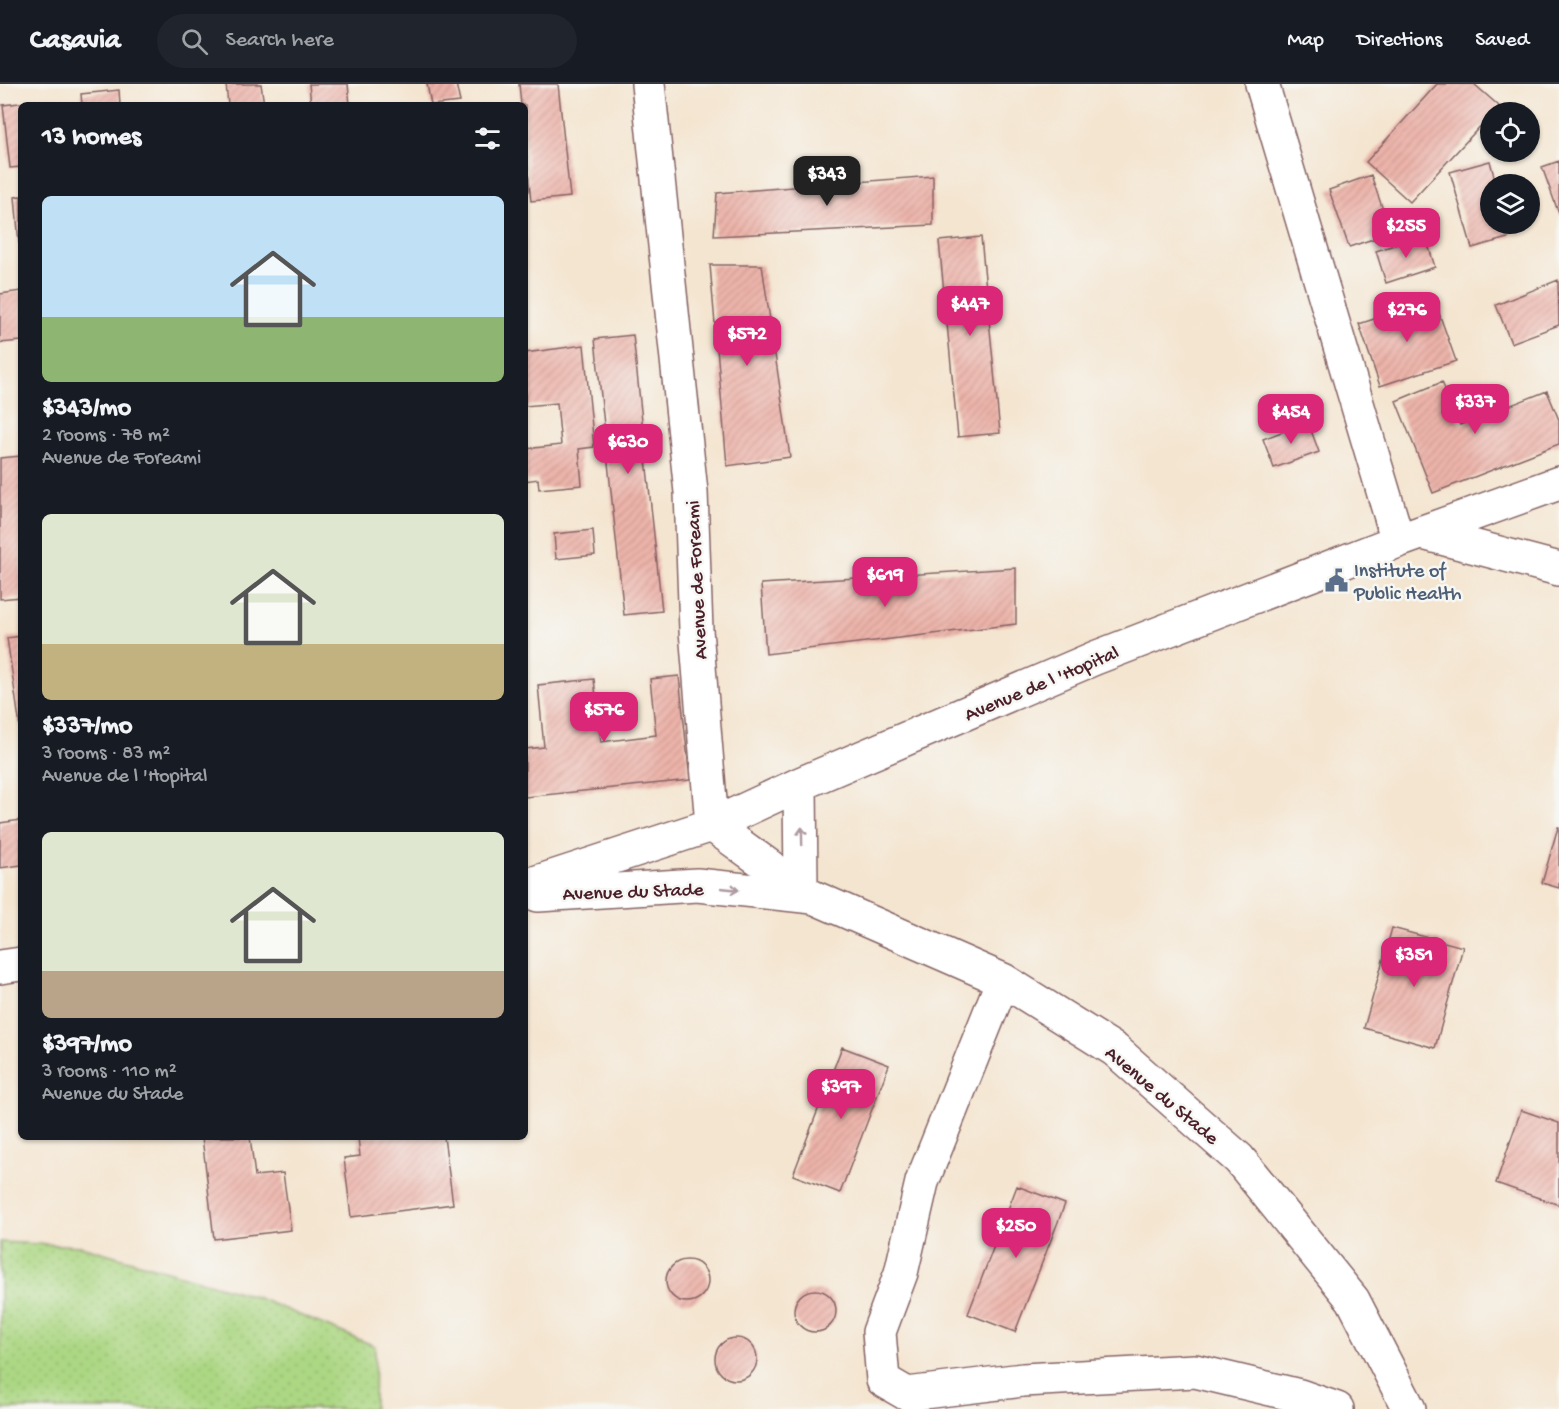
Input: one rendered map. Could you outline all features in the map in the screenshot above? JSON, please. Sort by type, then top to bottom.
[{"type":"street","name":"Avenue de Foreami","points":[[648,84],[691,492],[696,630],[712,825]]},
{"type":"street","points":[[1262,84],[1410,537],[1559,569]]},
{"type":"street","name":"Avenue de l 'Hopital","points":[[528,885],[712,825],[800,784],[1095,658],[1410,537],[1559,483]]},
{"type":"street","points":[[800,784],[807,892]]},
{"type":"street","name":"Avenue du Stade","points":[[712,825],[807,892],[1003,980],[1115,1050],[1239,1159],[1353,1300],[1409,1409]]},
{"type":"street","name":"Avenue du Stade","points":[[528,895],[698,885],[807,892]]},
{"type":"street","points":[[0,967],[18,964]]},
{"type":"street","points":[[1003,980],[922,1182],[901,1273],[879,1332],[883,1380],[906,1394],[1023,1380],[1195,1371],[1300,1396],[1338,1409]]},
{"type":"green space","points":[[0,1242],[81,1246],[253,1296],[375,1346],[374,1409],[0,1409]]},
{"type":"building","points":[[226,84],[261,84],[264,102],[228,102]]},
{"type":"building","points":[[309,84],[348,84],[350,102],[311,102]]},
{"type":"building","points":[[427,84],[456,84],[460,102],[430,102]]},
{"type":"building","points":[[519,84],[558,84],[570,197],[531,201],[528,172],[528,102],[521,102]]},
{"type":"building","points":[[1437,84],[1474,84],[1494,102],[1480,102],[1480,126],[1410,202],[1366,162]]},
{"type":"building","points":[[119,90],[120,102],[82,102],[81,94]]},
{"type":"building","points":[[18,103],[18,167],[10,168],[3,105]]},
{"type":"building","points":[[1559,161],[1559,214],[1542,167]]},
{"type":"building","points":[[1490,162],[1493,174],[1480,174],[1480,234],[1510,234],[1511,237],[1472,248],[1450,172]]},
{"type":"building","points":[[1371,175],[1391,233],[1349,247],[1329,190]]},
{"type":"building","points":[[933,176],[933,225],[714,236],[717,193]]},
{"type":"building","points":[[18,196],[18,232],[15,197]]},
{"type":"building","points":[[1425,235],[1435,267],[1386,283],[1376,251]]},
{"type":"building","points":[[981,237],[1000,433],[958,437],[939,241]]},
{"type":"building","points":[[710,265],[762,265],[790,457],[727,466]]},
{"type":"building","points":[[1558,280],[1559,325],[1511,343],[1496,305]]},
{"type":"building","points":[[18,291],[18,341],[0,343],[0,294]]},
{"type":"building","points":[[1434,299],[1456,361],[1380,386],[1359,324]]},
{"type":"building","points":[[633,335],[662,611],[624,615],[595,339]]},
{"type":"building","points":[[584,345],[594,447],[579,449],[582,485],[539,489],[538,479],[528,481],[528,449],[561,445],[557,403],[528,406],[528,353]]},
{"type":"building","points":[[1442,382],[1460,425],[1547,391],[1559,420],[1559,444],[1433,493],[1396,401]]},
{"type":"building","points":[[1308,422],[1319,452],[1274,468],[1263,439]]},
{"type":"building","points":[[18,456],[18,597],[0,599],[0,458]]},
{"type":"building","points":[[593,530],[595,555],[556,559],[554,534]]},
{"type":"building","points":[[1016,568],[1016,624],[766,654],[761,584]]},
{"type":"building","points":[[18,636],[18,713],[7,638]]},
{"type":"building","points":[[679,676],[690,780],[528,797],[528,749],[544,747],[538,685],[594,679],[601,742],[656,735],[650,679]]},
{"type":"building","points":[[18,820],[18,865],[0,868],[0,823]]},
{"type":"building","points":[[1559,827],[1559,888],[1542,883]]},
{"type":"building","points":[[1392,928],[1463,947],[1435,1048],[1364,1028]]},
{"type":"building","points":[[842,1047],[889,1065],[840,1193],[793,1175]]},
{"type":"building","points":[[1521,1110],[1559,1123],[1559,1205],[1496,1183]]},
{"type":"building","points":[[202,1140],[250,1140],[255,1176],[283,1173],[291,1230],[214,1239]]},
{"type":"building","points":[[358,1140],[444,1140],[453,1204],[351,1217],[344,1158],[360,1156]]},
{"type":"building","points":[[1017,1186],[1065,1204],[1015,1332],[968,1314]]},
{"type":"building","points":[[687,1260],[702,1266],[708,1281],[702,1296],[687,1302],[672,1296],[666,1281],[672,1266]]},
{"type":"building","points":[[815,1290],[830,1296],[836,1311],[830,1326],[815,1332],[800,1326],[794,1311],[800,1296]]},
{"type":"building","points":[[736,1338],[751,1344],[757,1359],[751,1374],[736,1380],[721,1374],[715,1359],[721,1344]]},
{"type":"place","name":"Institute of Public Health","points":[[1336,581]]}]
